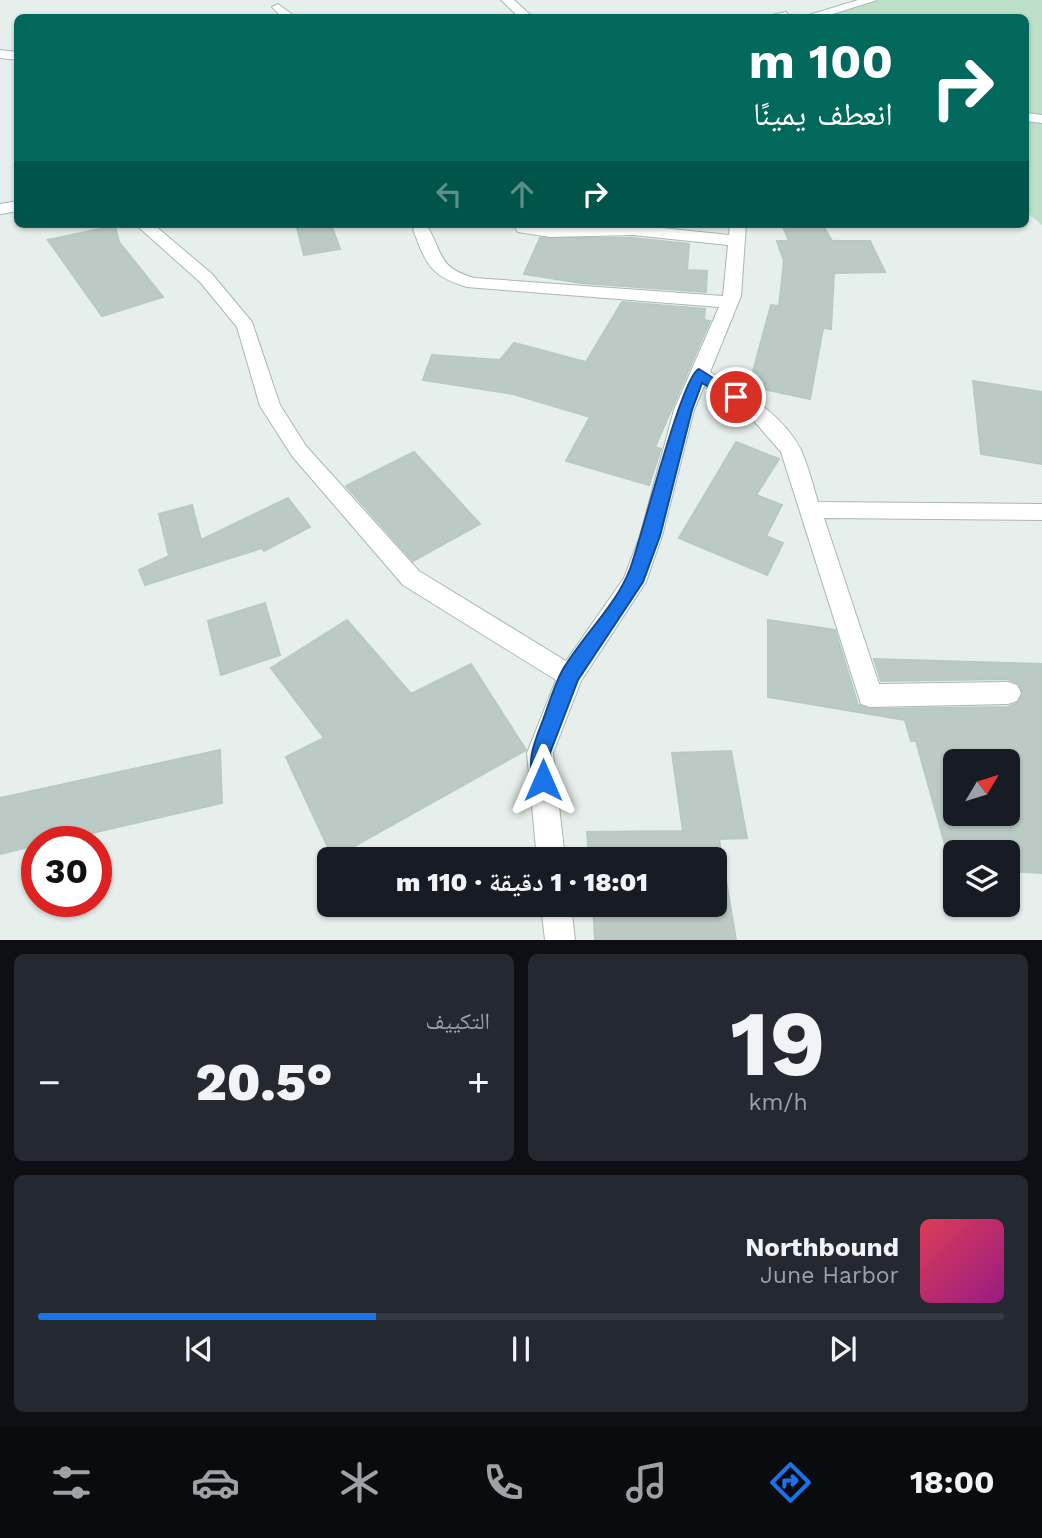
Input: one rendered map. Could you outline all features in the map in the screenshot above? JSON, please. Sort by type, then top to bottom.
[{"type":"street","points":[[507,0],[523,14]]},
{"type":"street","points":[[820,14],[871,0]]},
{"type":"street","points":[[278,6],[287,14]]},
{"type":"street","points":[[148,228],[206,278],[246,326],[270,406],[299,451],[411,578],[570,676]]},
{"type":"street","points":[[523,228],[550,232],[633,230],[738,233],[729,302],[684,410],[651,536],[634,582],[570,676],[540,753],[550,847]]},
{"type":"street","points":[[421,229],[436,269],[449,277],[473,284],[729,302]]},
{"type":"street","points":[[699,374],[754,408],[775,425],[791,451],[870,696],[1008,693]]},
{"type":"street","points":[[810,510],[1042,512]]},
{"type":"street","points":[[557,917],[560,940]]},
{"type":"green space","points":[[875,0],[1042,0],[1042,225],[1029,214],[1029,14],[825,14]]},
{"type":"building","points":[[116,228],[119,242],[163,297],[102,316],[48,240]]},
{"type":"building","points":[[297,228],[332,228],[340,249],[304,255]]},
{"type":"building","points":[[784,228],[824,228],[832,241],[870,241],[885,272],[834,273],[831,329],[823,328],[810,399],[749,386],[771,305],[779,306],[784,261],[777,241],[789,241]]},
{"type":"building","points":[[540,238],[633,238],[689,244],[687,270],[707,271],[706,292],[581,283],[524,274]]},
{"type":"building","points":[[622,302],[705,309],[704,320],[710,321],[655,447],[661,449],[649,485],[566,461],[590,417],[513,394],[423,380],[432,355],[500,360],[514,343],[586,362]]},
{"type":"building","points":[[973,381],[1042,392],[1042,464],[981,454]]},
{"type":"building","points":[[736,442],[779,459],[756,495],[782,505],[766,536],[783,543],[767,575],[679,538]]},
{"type":"building","points":[[414,452],[480,524],[413,561],[346,486]]},
{"type":"building","points":[[288,498],[310,527],[264,551],[262,548],[145,585],[139,570],[169,556],[159,514],[192,505],[201,540]]},
{"type":"building","points":[[265,603],[280,655],[221,675],[208,621]]},
{"type":"building","points":[[347,620],[411,694],[471,664],[526,750],[353,847],[328,847],[286,757],[324,738],[271,668]]},
{"type":"building","points":[[768,620],[835,630],[858,705],[869,709],[1008,707],[1018,703],[1023,694],[1019,684],[1008,679],[881,681],[874,659],[1042,664],[1042,873],[1020,872],[1020,840],[944,840],[916,741],[911,741],[905,720],[768,697]]},
{"type":"building","points":[[220,750],[222,803],[112,828],[112,826],[21,826],[21,849],[0,854],[0,798]]},
{"type":"building","points":[[731,751],[747,838],[719,839],[720,847],[588,847],[587,832],[683,831],[672,753]]},
{"type":"building","points":[[727,887],[736,940],[595,940],[594,917],[727,917]]},
{"type":"route","points":[[543,780],[540,753],[570,676],[634,582],[651,536],[684,410],[699,374],[736,397]]}]
